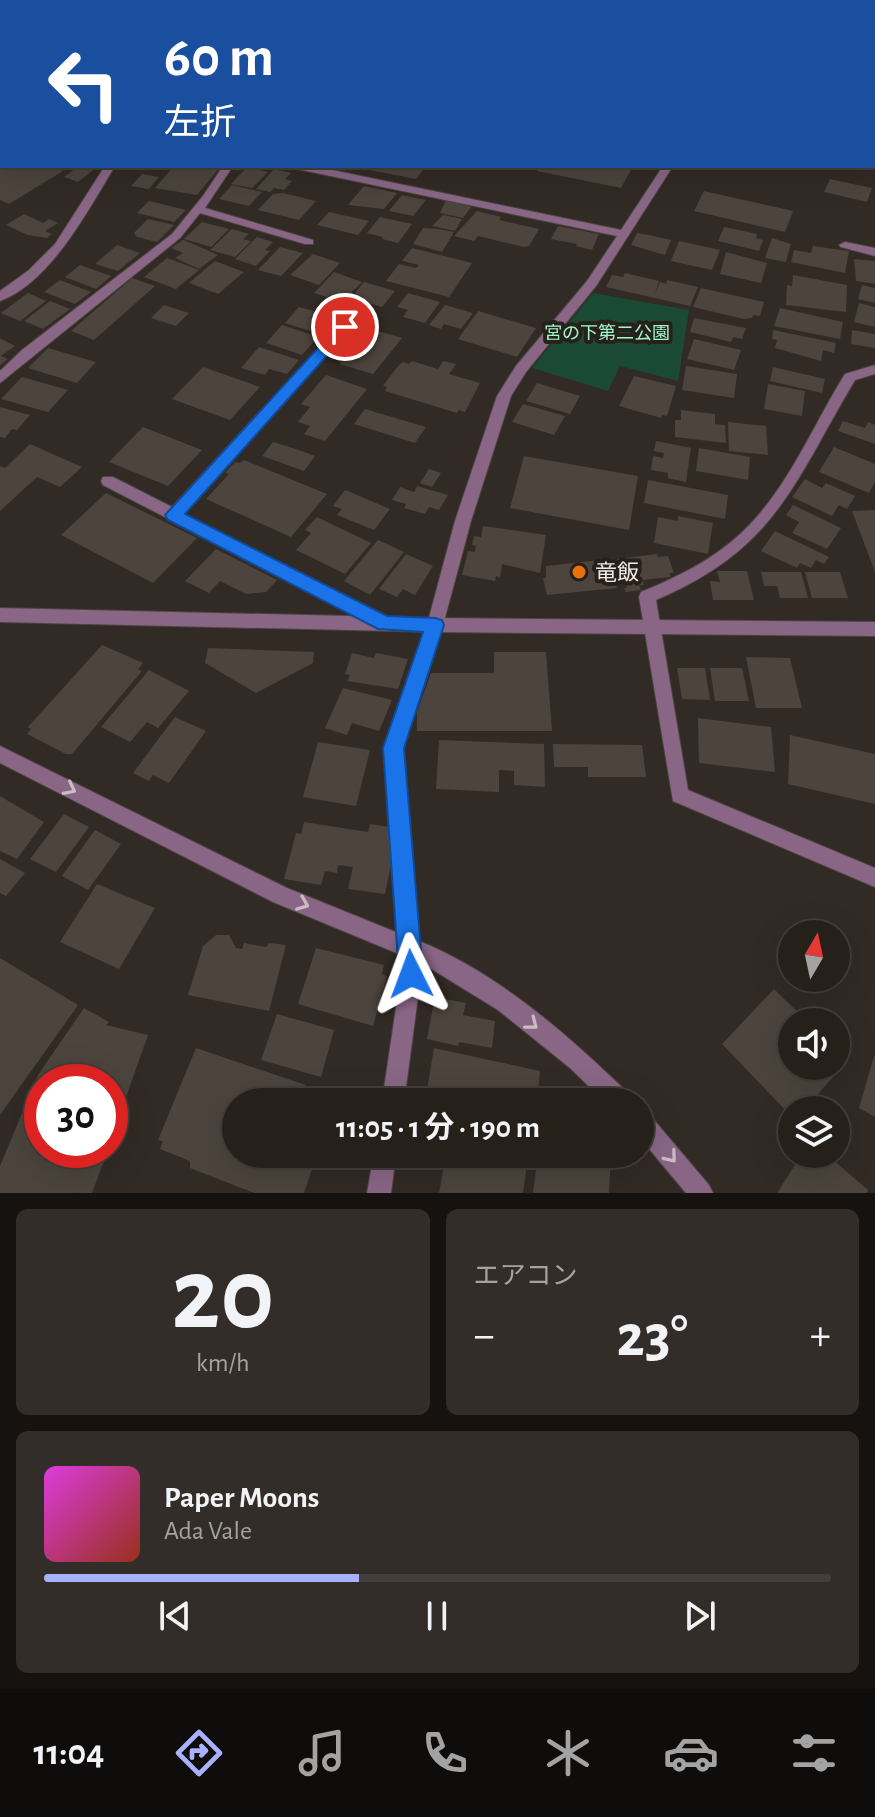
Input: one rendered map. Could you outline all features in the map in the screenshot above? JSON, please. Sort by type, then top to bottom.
[{"type":"street","points":[[0,297],[33,273],[59,246],[109,168]]},
{"type":"street","points":[[0,379],[27,353],[176,236],[227,168]]},
{"type":"street","points":[[307,168],[626,234]]},
{"type":"street","points":[[395,1088],[411,974],[394,748],[435,625],[463,521],[504,396],[626,234],[667,168]]},
{"type":"street","points":[[198,209],[309,242]]},
{"type":"street","points":[[845,245],[875,252]]},
{"type":"street","points":[[174,515],[345,327]]},
{"type":"street","points":[[875,369],[850,377],[769,511],[744,541],[704,570],[647,597],[680,795],[875,878]]},
{"type":"street","points":[[108,481],[385,624]]},
{"type":"street","points":[[0,615],[435,625],[875,629]]},
{"type":"street","points":[[0,754],[280,895],[437,959],[505,1003],[578,1060],[607,1088]]},
{"type":"street","points":[[654,1138],[701,1193]]},
{"type":"street","points":[[379,1193],[383,1168]]},
{"type":"green space","name":"宮の下第二公園","points":[[593,293],[689,310],[678,381],[620,366],[608,391],[532,368]]},
{"type":"building","points":[[56,168],[63,171],[9,204],[0,200],[0,170]]},
{"type":"building","points":[[76,168],[96,168],[78,182],[64,177]]},
{"type":"building","points":[[172,168],[219,168],[197,195],[155,188]]},
{"type":"building","points":[[246,168],[268,172],[252,188],[231,184]]},
{"type":"building","points":[[366,168],[424,168],[416,179]]},
{"type":"building","points":[[539,168],[632,168],[621,188],[537,171]]},
{"type":"building","points":[[274,169],[291,173],[285,179],[292,181],[284,190],[274,188],[270,192],[256,189]]},
{"type":"building","points":[[142,174],[159,177],[149,189],[131,186]]},
{"type":"building","points":[[830,179],[872,188],[867,202],[824,192]]},
{"type":"building","points":[[232,185],[262,192],[249,206],[219,199]]},
{"type":"building","points":[[364,186],[397,193],[384,209],[348,205]]},
{"type":"building","points":[[704,191],[793,211],[785,232],[694,211]]},
{"type":"building","points":[[283,193],[316,201],[299,220],[258,210],[273,194]]},
{"type":"building","points":[[402,195],[426,200],[413,216],[389,211]]},
{"type":"building","points":[[446,200],[472,206],[463,218],[440,213]]},
{"type":"building","points":[[149,201],[186,210],[174,222],[137,213]]},
{"type":"building","points":[[477,211],[501,217],[499,220],[539,229],[529,246],[524,247],[478,236],[474,241],[454,236]]},
{"type":"building","points":[[329,212],[369,221],[358,235],[317,225]]},
{"type":"building","points":[[24,214],[43,223],[49,219],[58,223],[45,231],[52,234],[47,238],[28,235],[6,225]]},
{"type":"building","points":[[443,215],[462,219],[455,231],[432,226]]},
{"type":"building","points":[[380,217],[412,224],[398,243],[367,233]]},
{"type":"building","points":[[148,219],[174,225],[157,242],[137,237],[134,233]]},
{"type":"building","points":[[202,222],[229,229],[211,247],[184,239]]},
{"type":"building","points":[[558,226],[599,234],[592,250],[551,239]]},
{"type":"building","points":[[724,227],[757,234],[756,238],[763,240],[759,251],[718,241]]},
{"type":"building","points":[[423,228],[454,232],[442,252],[413,244]]},
{"type":"building","points":[[232,229],[249,234],[243,239],[251,241],[235,257],[210,250]]},
{"type":"building","points":[[637,233],[671,240],[665,255],[631,245]]},
{"type":"building","points":[[257,237],[273,242],[265,250],[270,251],[256,266],[235,259]]},
{"type":"building","points":[[772,238],[791,244],[786,262],[765,258]]},
{"type":"building","points":[[183,240],[218,255],[199,269],[175,258],[183,253],[171,248]]},
{"type":"building","points":[[679,241],[720,250],[712,270],[671,261]]},
{"type":"building","points":[[117,245],[140,253],[118,271],[95,264]]},
{"type":"building","points":[[813,246],[849,251],[845,273],[791,262],[794,250],[811,253]]},
{"type":"building","points":[[280,247],[303,253],[281,276],[258,270]]},
{"type":"building","points":[[412,248],[472,263],[449,297],[386,281],[399,264],[416,268],[419,265],[402,261]]},
{"type":"building","points":[[726,252],[767,263],[761,283],[720,274]]},
{"type":"building","points":[[313,254],[340,263],[319,285],[290,275]]},
{"type":"building","points":[[167,258],[199,270],[176,289],[144,277]]},
{"type":"building","points":[[854,259],[875,261],[875,284],[856,281]]},
{"type":"building","points":[[215,261],[244,272],[218,294],[189,283]]},
{"type":"building","points":[[80,265],[111,276],[96,289],[65,277]]},
{"type":"building","points":[[334,272],[362,282],[342,302],[314,293]]},
{"type":"building","points":[[625,273],[659,281],[655,294],[660,282],[666,284],[667,280],[698,287],[690,306],[606,287],[612,275],[623,277]]},
{"type":"building","points":[[793,275],[847,285],[846,312],[786,305],[787,285],[792,286]]},
{"type":"building","points":[[132,278],[155,286],[94,340],[71,331]]},
{"type":"building","points":[[60,280],[91,292],[75,304],[44,292]]},
{"type":"building","points":[[364,282],[395,291],[382,307],[351,298]]},
{"type":"building","points":[[862,285],[875,288],[875,303],[858,299]]},
{"type":"building","points":[[701,288],[764,302],[760,316],[744,319],[693,307]]},
{"type":"building","points":[[28,293],[46,301],[20,321],[1,313]]},
{"type":"building","points":[[408,293],[440,302],[425,323],[403,317],[408,310],[397,307]]},
{"type":"building","points":[[50,301],[70,309],[43,329],[24,321]]},
{"type":"building","points":[[859,303],[875,307],[875,327],[854,322]]},
{"type":"building","points":[[164,305],[189,313],[176,326],[151,318]]},
{"type":"building","points":[[445,305],[473,313],[461,329],[444,324],[441,329],[429,325]]},
{"type":"building","points":[[299,307],[337,317],[325,331],[317,328],[310,331],[285,323]]},
{"type":"building","points":[[780,308],[843,322],[840,339],[774,326]]},
{"type":"building","points":[[478,311],[536,328],[517,357],[458,339]]},
{"type":"building","points":[[694,318],[746,328],[742,339],[733,337],[731,342],[690,332]]},
{"type":"building","points":[[282,325],[318,337],[302,355],[266,343]]},
{"type":"building","points":[[368,328],[402,338],[373,374],[339,364]]},
{"type":"building","points":[[773,330],[836,343],[834,353],[823,350],[821,361],[775,348],[777,340],[772,339]]},
{"type":"building","points":[[852,330],[875,334],[875,348],[851,344]]},
{"type":"building","points":[[0,338],[15,346],[1,356],[8,359],[0,365]]},
{"type":"building","points":[[694,339],[741,350],[734,370],[687,359]]},
{"type":"building","points":[[259,347],[299,360],[287,374],[269,369],[265,375],[241,368]]},
{"type":"building","points":[[48,348],[96,362],[77,383],[28,368]]},
{"type":"building","points":[[412,361],[438,369],[443,361],[456,364],[449,374],[480,383],[465,412],[459,410],[457,413],[385,391],[387,387],[383,386],[398,366]]},
{"type":"building","points":[[686,366],[737,374],[734,398],[682,390]]},
{"type":"building","points":[[203,367],[260,387],[230,420],[172,399]]},
{"type":"building","points":[[773,367],[825,379],[822,393],[770,381]]},
{"type":"building","points":[[326,375],[367,389],[325,441],[304,434],[310,426],[298,422],[310,407],[301,404]]},
{"type":"building","points":[[634,376],[676,386],[667,416],[662,415],[661,418],[619,406]]},
{"type":"building","points":[[22,377],[68,390],[48,412],[1,399]]},
{"type":"building","points":[[537,383],[580,396],[570,414],[526,401]]},
{"type":"building","points":[[768,384],[805,391],[802,416],[764,409]]},
{"type":"building","points":[[523,404],[565,416],[554,435],[512,422]]},
{"type":"building","points":[[0,407],[30,415],[5,438],[0,437]]},
{"type":"building","points":[[365,409],[426,427],[415,443],[354,424]]},
{"type":"building","points":[[681,410],[715,414],[715,424],[725,425],[726,443],[675,437],[675,420],[681,420]]},
{"type":"building","points":[[843,421],[865,428],[868,422],[875,425],[875,444],[838,431]]},
{"type":"building","points":[[728,422],[766,426],[768,455],[729,451]]},
{"type":"building","points":[[143,427],[202,450],[168,486],[109,462]]},
{"type":"building","points":[[656,441],[691,448],[686,482],[668,478],[668,473],[651,470],[653,456],[663,458],[664,453],[654,451]]},
{"type":"building","points":[[273,442],[315,456],[304,471],[262,456]]},
{"type":"building","points":[[30,444],[82,467],[60,487],[37,477],[0,511],[0,466],[5,468]]},
{"type":"building","points":[[834,447],[875,464],[875,482],[869,493],[819,472]]},
{"type":"building","points":[[699,448],[750,457],[748,480],[696,471]]},
{"type":"building","points":[[524,456],[638,476],[629,530],[510,508]]},
{"type":"building","points":[[244,460],[327,494],[291,537],[206,499],[229,474],[225,473],[235,462]]},
{"type":"building","points":[[429,469],[441,473],[432,487],[420,483]]},
{"type":"building","points":[[805,479],[822,488],[826,483],[855,496],[847,509],[839,505],[832,516],[792,497]]},
{"type":"building","points":[[648,480],[728,495],[725,519],[644,503]]},
{"type":"building","points":[[417,486],[448,495],[439,510],[429,507],[425,514],[404,508],[406,504],[392,500],[400,487],[414,492]]},
{"type":"building","points":[[345,490],[390,509],[374,530],[337,515],[342,509],[333,506]]},
{"type":"building","points":[[106,493],[197,538],[153,583],[61,535]]},
{"type":"building","points":[[793,505],[841,528],[827,549],[792,533],[799,522],[786,515]]},
{"type":"building","points":[[875,510],[875,572],[852,511]]},
{"type":"building","points":[[678,516],[713,523],[708,554],[654,543],[658,517],[678,521]]},
{"type":"building","points":[[317,517],[371,543],[345,574],[296,550],[311,533],[305,530]]},
{"type":"building","points":[[483,526],[546,535],[540,573],[502,564],[500,577],[496,576],[495,581],[462,575],[468,551],[475,552],[476,546],[472,545],[474,536],[481,537]]},
{"type":"building","points":[[775,531],[829,557],[824,564],[816,560],[811,568],[800,563],[797,568],[761,551]]},
{"type":"building","points":[[378,540],[404,552],[370,595],[344,581]]},
{"type":"building","points":[[216,549],[277,580],[266,592],[246,594],[220,581],[209,593],[185,581]]},
{"type":"building","points":[[406,554],[433,566],[415,595],[403,589],[397,597],[379,589]]},
{"type":"building","points":[[657,554],[658,557],[668,556],[674,573],[669,573],[671,577],[643,580],[644,585],[639,585],[641,590],[626,592],[617,559]]},
{"type":"building","name":"竜飯","points":[[609,559],[617,588],[547,595],[543,578],[546,578],[546,566]]},
{"type":"building","points":[[717,571],[747,571],[754,600],[713,600],[710,581],[720,582]]},
{"type":"building","points":[[761,572],[801,572],[808,598],[780,598],[777,586],[764,586]]},
{"type":"building","points":[[805,572],[840,572],[848,598],[812,598]]},
{"type":"building","points":[[102,645],[143,663],[138,669],[142,671],[72,754],[66,754],[27,734],[31,729],[28,727]]},
{"type":"building","points":[[208,648],[314,652],[313,663],[256,693],[205,663]]},
{"type":"building","points":[[494,652],[546,652],[552,731],[417,731],[417,712],[431,673],[494,673]]},
{"type":"building","points":[[352,653],[374,658],[376,653],[408,659],[398,689],[347,681],[350,675],[345,674]]},
{"type":"building","points":[[746,657],[790,658],[802,708],[756,708]]},
{"type":"building","points":[[677,668],[705,668],[710,700],[682,699]]},
{"type":"building","points":[[710,668],[742,668],[749,701],[715,701]]},
{"type":"building","points":[[149,670],[189,691],[158,728],[147,722],[130,742],[101,727]]},
{"type":"building","points":[[343,688],[392,700],[379,731],[352,723],[347,735],[325,728]]},
{"type":"building","points":[[175,717],[206,731],[169,783],[153,775],[149,781],[133,773]]},
{"type":"building","points":[[698,718],[771,727],[775,772],[699,763]]},
{"type":"building","points":[[790,735],[875,754],[875,804],[788,784]]},
{"type":"building","points":[[439,740],[544,744],[545,787],[514,785],[514,771],[499,770],[499,792],[436,789]]},
{"type":"building","points":[[318,742],[370,750],[356,806],[303,797]]},
{"type":"building","points":[[553,744],[642,745],[646,777],[588,777],[588,767],[554,767]]},
{"type":"building","points":[[0,796],[44,822],[17,859],[0,851]]},
{"type":"building","points":[[64,814],[89,827],[56,872],[30,859]]},
{"type":"building","points":[[304,822],[368,832],[370,824],[390,827],[393,855],[385,894],[348,889],[353,867],[338,865],[337,873],[325,871],[321,885],[284,879],[296,833],[301,834]]},
{"type":"building","points":[[95,830],[121,844],[88,890],[62,876]]},
{"type":"building","points":[[0,859],[25,873],[6,896],[0,893]]},
{"type":"building","points":[[97,884],[155,908],[119,969],[60,942]]},
{"type":"building","points":[[216,935],[229,935],[236,948],[242,949],[244,943],[266,947],[269,943],[286,945],[269,1011],[188,995],[203,946]]},
{"type":"building","points":[[316,948],[384,965],[382,974],[387,976],[373,1026],[298,1004]]},
{"type":"building","points":[[0,958],[78,1005],[36,1064],[24,1064],[24,1081],[0,1115]]},
{"type":"building","points":[[774,989],[794,1008],[778,1008],[778,1080],[830,1080],[816,1096],[778,1096],[778,1102],[722,1044]]},
{"type":"building","points":[[435,997],[466,1003],[463,1015],[495,1021],[492,1048],[459,1042],[458,1046],[427,1039]]},
{"type":"building","points":[[84,1008],[109,1022],[106,1025],[148,1035],[128,1091],[128,1064],[46,1064]]},
{"type":"building","points":[[277,1014],[334,1030],[321,1077],[261,1060]]},
{"type":"building","points":[[196,1048],[306,1085],[305,1088],[222,1088],[222,1168],[312,1168],[304,1193],[254,1193],[190,1168],[190,1161],[160,1149],[163,1141],[158,1140]]},
{"type":"building","points":[[434,1048],[540,1071],[538,1088],[427,1088]]},
{"type":"building","points":[[875,1056],[875,1117],[859,1108]]},
{"type":"building","points":[[24,1109],[24,1168],[101,1168],[92,1193],[0,1193],[0,1166]]},
{"type":"building","points":[[443,1168],[526,1168],[523,1193],[439,1193]]},
{"type":"building","points":[[536,1168],[610,1168],[609,1193],[533,1193]]},
{"type":"building","points":[[793,1168],[842,1168],[868,1190],[867,1193],[777,1193]]},
{"type":"place","name":"竜飯","points":[[579,572]]},
{"type":"route","points":[[345,327],[174,515],[385,624],[435,625],[394,748],[411,974]]}]
